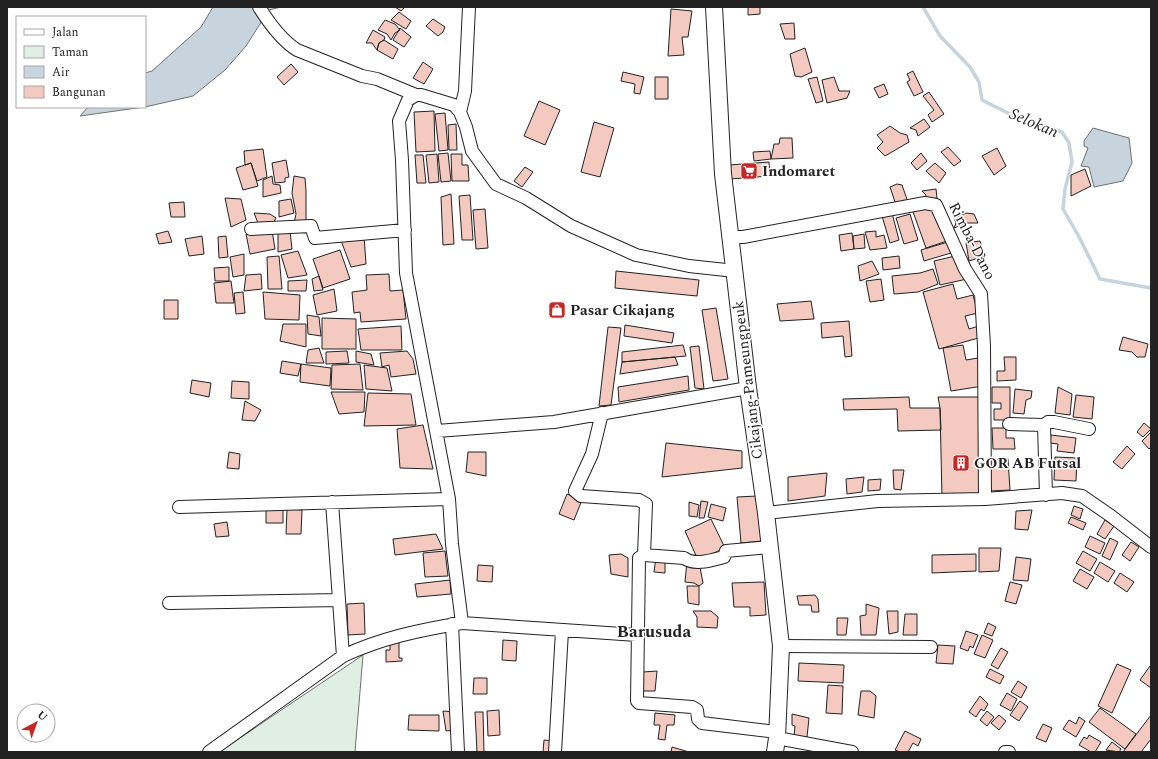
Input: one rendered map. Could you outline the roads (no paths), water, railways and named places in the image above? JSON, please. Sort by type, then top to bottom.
[{"type":"main road","name":"Cikajang-Pameungpeuk","points":[[714,7],[723,174],[748,388],[766,513],[781,646],[776,741]]},
{"type":"street","points":[[259,7],[267,20],[289,44],[301,52],[377,79],[416,96],[441,99],[454,104],[460,112],[466,127],[472,151],[496,184],[526,198],[571,226],[636,255],[689,266],[735,271]]},
{"type":"street","points":[[460,112],[465,91],[469,7]]},
{"type":"street","points":[[416,96],[408,100],[399,121],[402,160],[406,273],[449,500],[457,624],[458,752]]},
{"type":"street","name":"Rimba-Dano","points":[[730,237],[743,237],[925,203],[936,205],[965,268],[977,286],[982,299],[985,499]]},
{"type":"street","points":[[251,229],[311,226],[315,238],[405,230]]},
{"type":"street","points":[[437,431],[554,422],[748,388]]},
{"type":"street","points":[[602,413],[592,454],[575,491],[581,496],[639,500],[646,504],[644,555]]},
{"type":"street","points":[[1009,424],[1044,425],[1048,422],[1054,422],[1089,429]]},
{"type":"street","points":[[1044,425],[1046,495]]},
{"type":"street","points":[[766,513],[878,501],[985,499],[1062,493],[1082,496],[1111,516],[1151,548]]},
{"type":"street","points":[[179,506],[449,500]]},
{"type":"street","points":[[332,502],[343,656]]},
{"type":"street","points":[[770,547],[726,551],[724,557],[706,561],[689,561],[684,558],[644,555],[639,558],[637,635],[638,702],[692,707],[697,710],[698,719],[702,723],[776,741],[852,752]]},
{"type":"street","points":[[169,603],[339,600]]},
{"type":"street","points":[[209,752],[343,656],[366,645],[393,636],[457,624],[637,635]]},
{"type":"street","points":[[555,752],[562,631]]},
{"type":"street","points":[[781,646],[931,647]]},
{"type":"water","points":[[213,7],[281,7],[269,10],[246,46],[225,70],[193,96],[146,107],[146,73],[152,71],[201,27]]},
{"type":"water","points":[[87,108],[137,108],[80,116]]},
{"type":"water","points":[[1093,128],[1129,138],[1132,163],[1123,181],[1094,187],[1089,167],[1081,166],[1088,148],[1084,146],[1084,141]]},
{"type":"waterway","name":"Selokan","points":[[923,7],[940,36],[970,67],[979,82],[982,100],[1014,116],[1062,132],[1069,143],[1072,162],[1065,189],[1063,209],[1100,279],[1151,288]]},
{"type":"place","name":"Indomaret","points":[[749,171]]},
{"type":"place","name":"Pasar Cikajang","points":[[557,310]]},
{"type":"place","name":"GOR AB Futsal","points":[[961,463]]},
{"type":"district","name":"Barusuda","points":[[654,632]]}]
